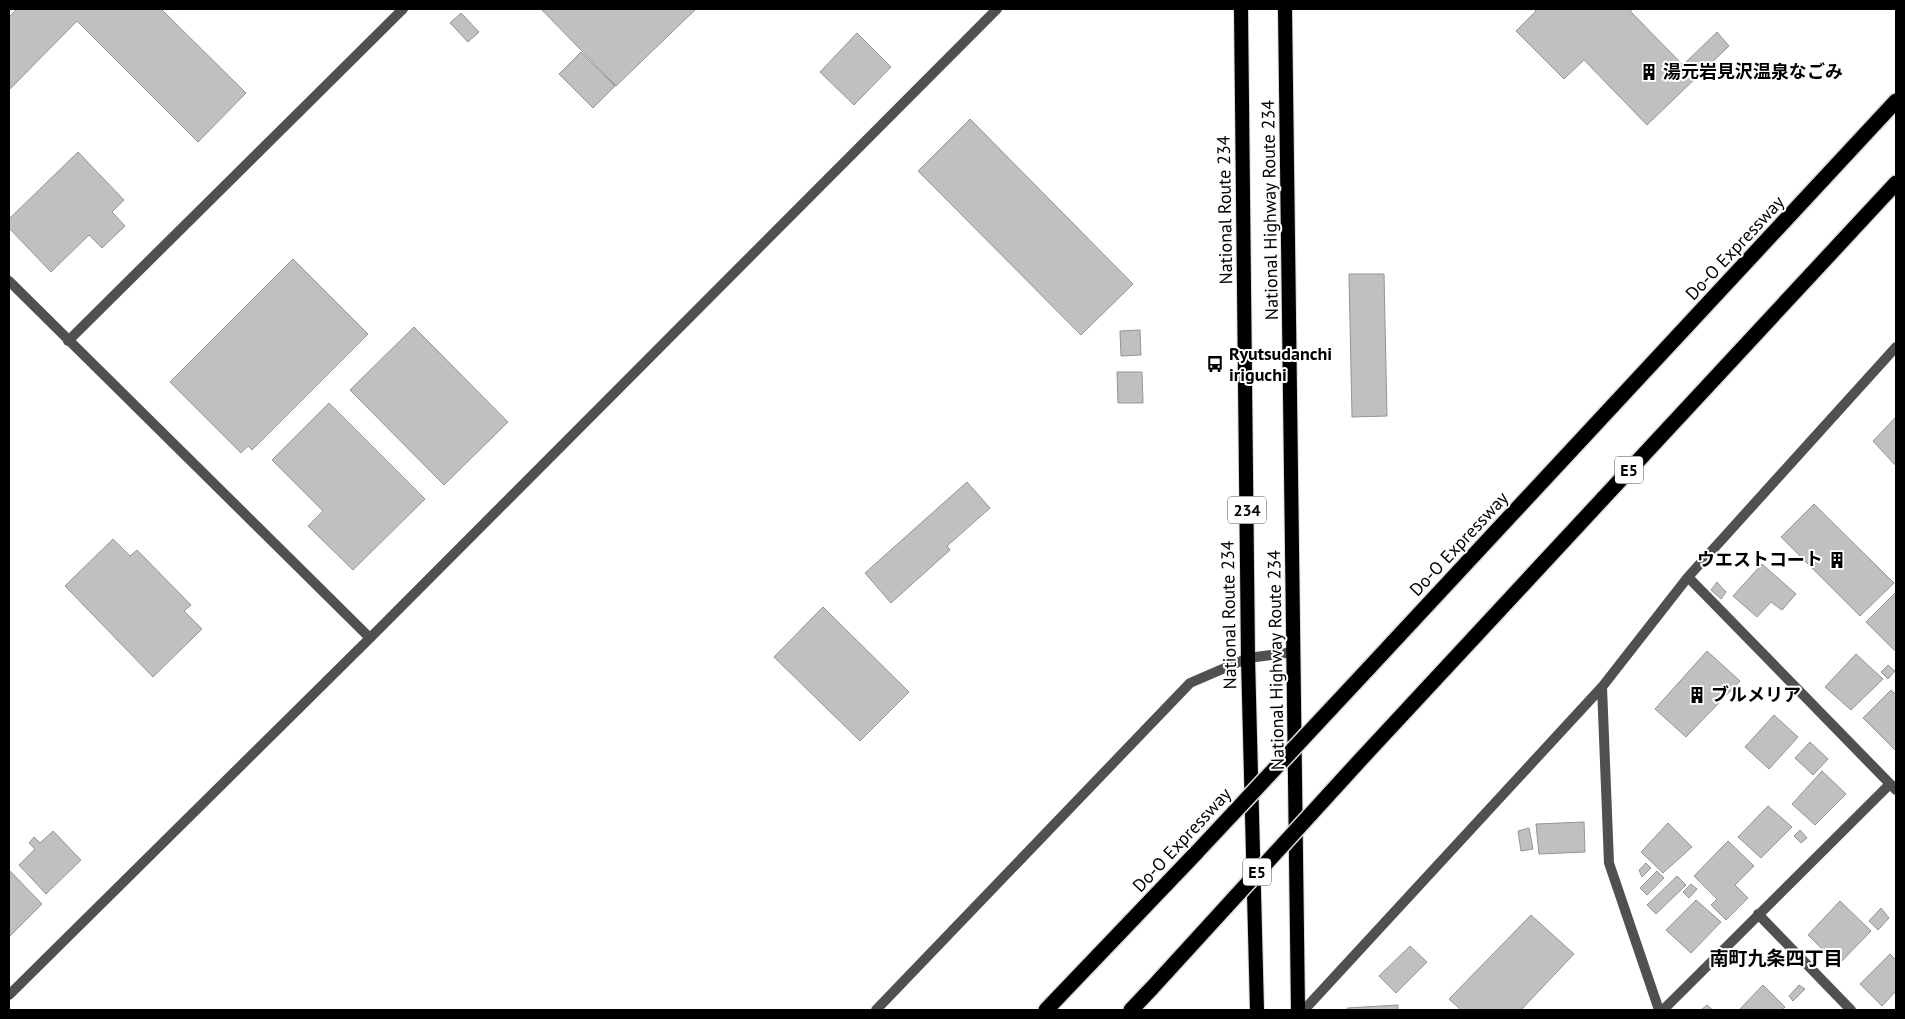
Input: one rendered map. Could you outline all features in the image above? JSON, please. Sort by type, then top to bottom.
[{"type":"highway","name":"National Route 234","points":[[1241,9],[1248,658],[1257,1010]]},
{"type":"highway","name":"National Highway Route 234","points":[[1285,9],[1298,1010]]},
{"type":"highway","name":"Do-O Expressway","points":[[1046,1010],[1197,852],[1896,101]]},
{"type":"highway","name":"E5","points":[[1131,1010],[1896,183]]},
{"type":"street","points":[[68,341],[403,9]]},
{"type":"street","points":[[9,995],[370,638],[997,9]]},
{"type":"street","points":[[9,281],[370,638]]},
{"type":"street","points":[[1304,1010],[1602,687],[1688,577],[1896,347]]},
{"type":"street","points":[[1602,687],[1609,863],[1661,1010],[1758,914],[1893,787],[1688,577]]},
{"type":"street","points":[[876,1010],[1190,683],[1248,658],[1294,652]]},
{"type":"street","points":[[1758,914],[1851,1010]]},
{"type":"building","points":[[17,9],[161,9],[246,93],[198,142],[77,21],[9,90],[9,17]]},
{"type":"building","points":[[541,9],[696,9],[616,86]]},
{"type":"building","name":"湯元岩見沢温泉なごみ","points":[[1534,9],[1633,9],[1630,11],[1683,65],[1717,32],[1729,46],[1647,125],[1584,60],[1564,79],[1516,31],[1536,11]]},
{"type":"building","points":[[461,13],[479,32],[468,42],[450,23]]},
{"type":"building","points":[[857,33],[891,67],[854,105],[820,72]]},
{"type":"building","points":[[581,52],[615,86],[593,108],[559,74]]},
{"type":"building","points":[[970,119],[1133,284],[1081,335],[918,171]]},
{"type":"building","points":[[78,152],[124,200],[112,212],[125,226],[102,248],[89,235],[51,272],[9,228],[9,219]]},
{"type":"building","points":[[293,259],[368,334],[252,450],[248,446],[241,453],[170,382]]},
{"type":"building","points":[[1349,274],[1384,274],[1387,416],[1352,417]]},
{"type":"building","points":[[414,327],[508,422],[444,485],[350,390]]},
{"type":"building","points":[[1140,330],[1141,355],[1121,356],[1120,331]]},
{"type":"building","points":[[1117,372],[1142,372],[1143,403],[1118,403]]},
{"type":"building","points":[[329,403],[425,499],[353,570],[308,526],[323,511],[272,460]]},
{"type":"building","points":[[1896,417],[1896,466],[1873,441]]},
{"type":"building","points":[[967,482],[990,508],[947,546],[950,550],[891,603],[865,573]]},
{"type":"building","name":"ウエストコート","points":[[1814,504],[1894,583],[1860,616],[1781,537]]},
{"type":"building","points":[[113,539],[130,556],[137,550],[191,605],[184,611],[202,629],[153,677],[65,586]]},
{"type":"building","points":[[1762,564],[1796,594],[1782,610],[1771,602],[1757,617],[1733,596]]},
{"type":"building","points":[[1717,582],[1726,592],[1721,599],[1711,590]]},
{"type":"building","points":[[1896,592],[1896,652],[1866,622]]},
{"type":"building","points":[[823,607],[909,692],[860,741],[774,657]]},
{"type":"building","name":"ブルメリア","points":[[1707,651],[1740,681],[1686,737],[1655,709]]},
{"type":"building","points":[[1856,654],[1883,679],[1851,710],[1825,687]]},
{"type":"building","points":[[1888,665],[1895,671],[1888,679],[1881,672]]},
{"type":"building","points":[[1891,690],[1896,695],[1896,751],[1863,718]]},
{"type":"building","points":[[1774,715],[1798,737],[1769,769],[1745,747]]},
{"type":"building","points":[[1810,742],[1828,759],[1813,775],[1795,758]]},
{"type":"building","points":[[1822,771],[1846,794],[1815,825],[1792,804]]},
{"type":"building","points":[[1768,806],[1792,827],[1761,858],[1738,837]]},
{"type":"building","points":[[1584,822],[1585,852],[1539,854],[1536,824]]},
{"type":"building","points":[[1668,823],[1692,847],[1663,873],[1641,852]]},
{"type":"building","points":[[1529,828],[1533,849],[1521,851],[1518,831]]},
{"type":"building","points":[[1800,830],[1807,838],[1801,843],[1794,836]]},
{"type":"building","points":[[53,831],[81,860],[46,894],[19,865],[35,849],[29,843],[34,837],[40,843]]},
{"type":"building","points":[[1728,841],[1754,866],[1735,885],[1748,898],[1726,920],[1711,905],[1717,899],[1694,876]]},
{"type":"building","points":[[1646,863],[1651,868],[1642,877],[1639,870]]},
{"type":"building","points":[[1657,871],[1664,878],[1647,895],[1640,888]]},
{"type":"building","points":[[9,872],[42,904],[9,937]]},
{"type":"building","points":[[1677,876],[1686,885],[1656,914],[1647,905]]},
{"type":"building","points":[[1691,884],[1697,889],[1689,898],[1683,892]]},
{"type":"building","points":[[1696,900],[1721,922],[1691,953],[1666,930]]},
{"type":"building","points":[[1840,901],[1871,931],[1838,965],[1808,935]]},
{"type":"building","points":[[1881,908],[1889,918],[1878,930],[1869,921]]},
{"type":"building","points":[[1531,915],[1574,954],[1521,1010],[1461,1010],[1449,999]]},
{"type":"building","points":[[1410,946],[1427,962],[1396,993],[1379,976]]},
{"type":"building","points":[[1890,954],[1896,960],[1896,991],[1882,1006],[1860,984]]},
{"type":"building","points":[[1763,985],[1785,1007],[1782,1010],[1739,1010]]},
{"type":"building","points":[[1799,985],[1805,989],[1793,1001],[1789,996]]},
{"type":"building","points":[[1398,1005],[1398,1010],[1347,1010],[1347,1008]]},
{"type":"building","points":[[1707,1005],[1713,1010],[1701,1010]]},
{"type":"place","name":"湯元岩見沢温泉なごみ","points":[[1649,72]]},
{"type":"place","name":"Ryutsudanchi iriguchi","points":[[1215,364]]},
{"type":"place","name":"ウエストコート","points":[[1837,560]]},
{"type":"place","name":"ブルメリア","points":[[1697,695]]},
{"type":"district","name":"南町九条四丁目","points":[[1776,958]]}]
